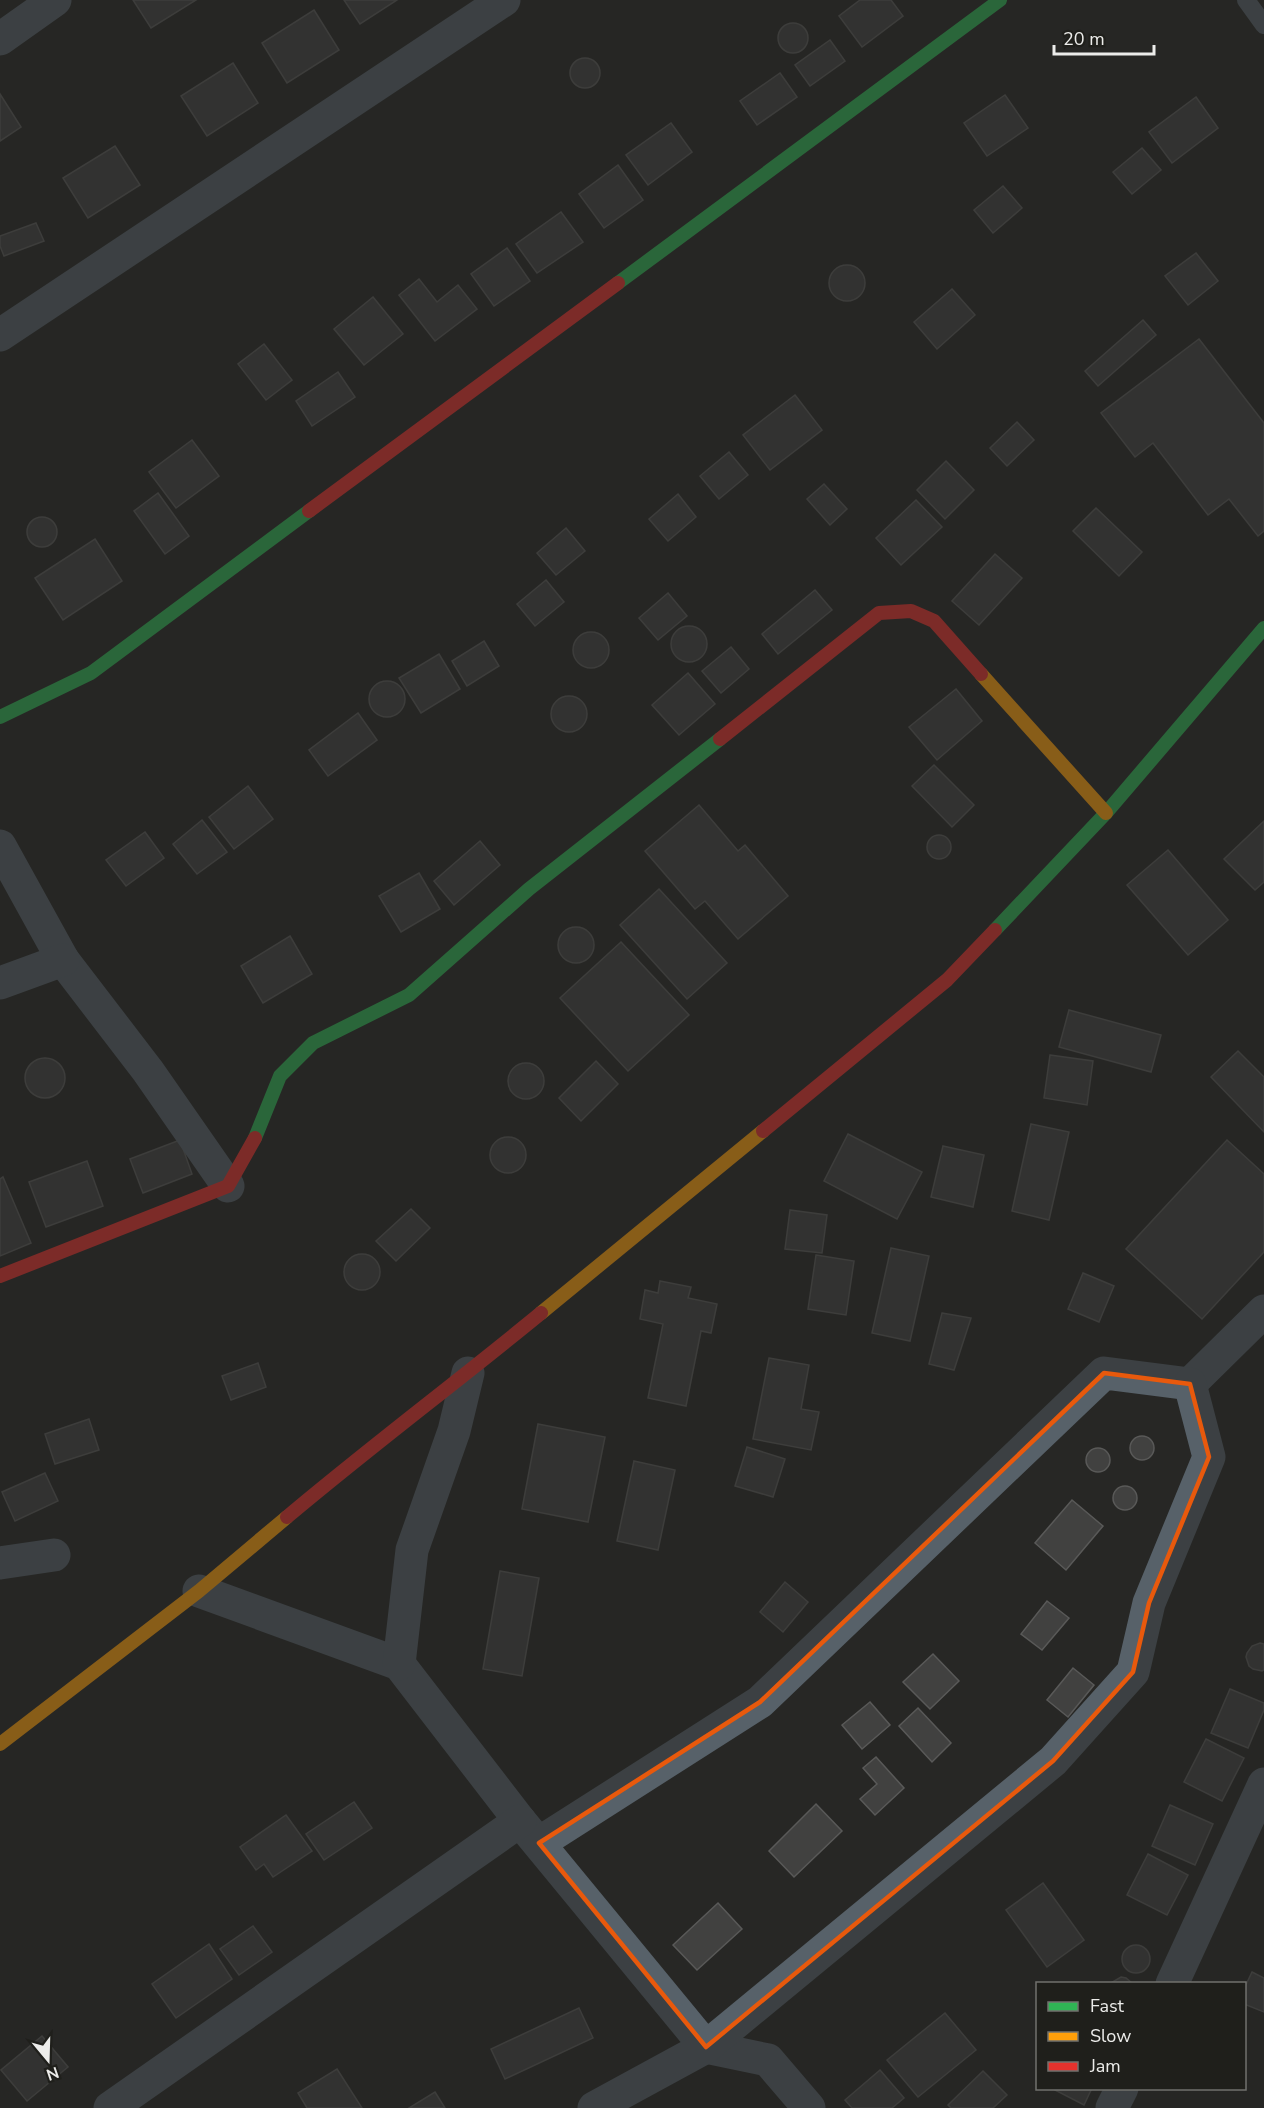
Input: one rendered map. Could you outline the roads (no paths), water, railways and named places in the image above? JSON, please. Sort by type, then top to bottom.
[{"type":"street","points":[[0,39],[55,0]]},
{"type":"street","points":[[0,335],[504,0]]},
{"type":"street","points":[[0,717],[91,673],[1000,0]]},
{"type":"street","points":[[0,1276],[228,1186],[260,1128],[280,1076],[313,1043],[356,1019],[409,995],[529,889],[879,613],[910,611],[934,621],[1106,813]]},
{"type":"street","points":[[0,1744],[198,1591],[344,1469],[468,1373],[947,980],[1106,813],[1264,628]]},
{"type":"street","points":[[0,846],[63,960],[148,1071],[228,1186]]},
{"type":"street","points":[[0,982],[63,960]]},
{"type":"street","points":[[1190,1384],[1264,1311]]},
{"type":"street","points":[[399,1664],[412,1550],[454,1431],[468,1373]]},
{"type":"street","points":[[110,2108],[530,1832],[760,1702],[1104,1373],[1190,1384]]},
{"type":"street","points":[[594,2108],[706,2047],[1053,1761],[1133,1672],[1149,1603],[1209,1457],[1190,1384]]},
{"type":"street","points":[[0,1563],[54,1555]]},
{"type":"street","points":[[198,1591],[399,1664],[530,1832],[706,2047],[768,2060],[809,2108]]},
{"type":"street","points":[[1172,1982],[1264,1784]]},
{"type":"street","points":[[1112,2108],[1121,2090]]},
{"type":"lane","points":[[1246,0],[1264,25]]}]
